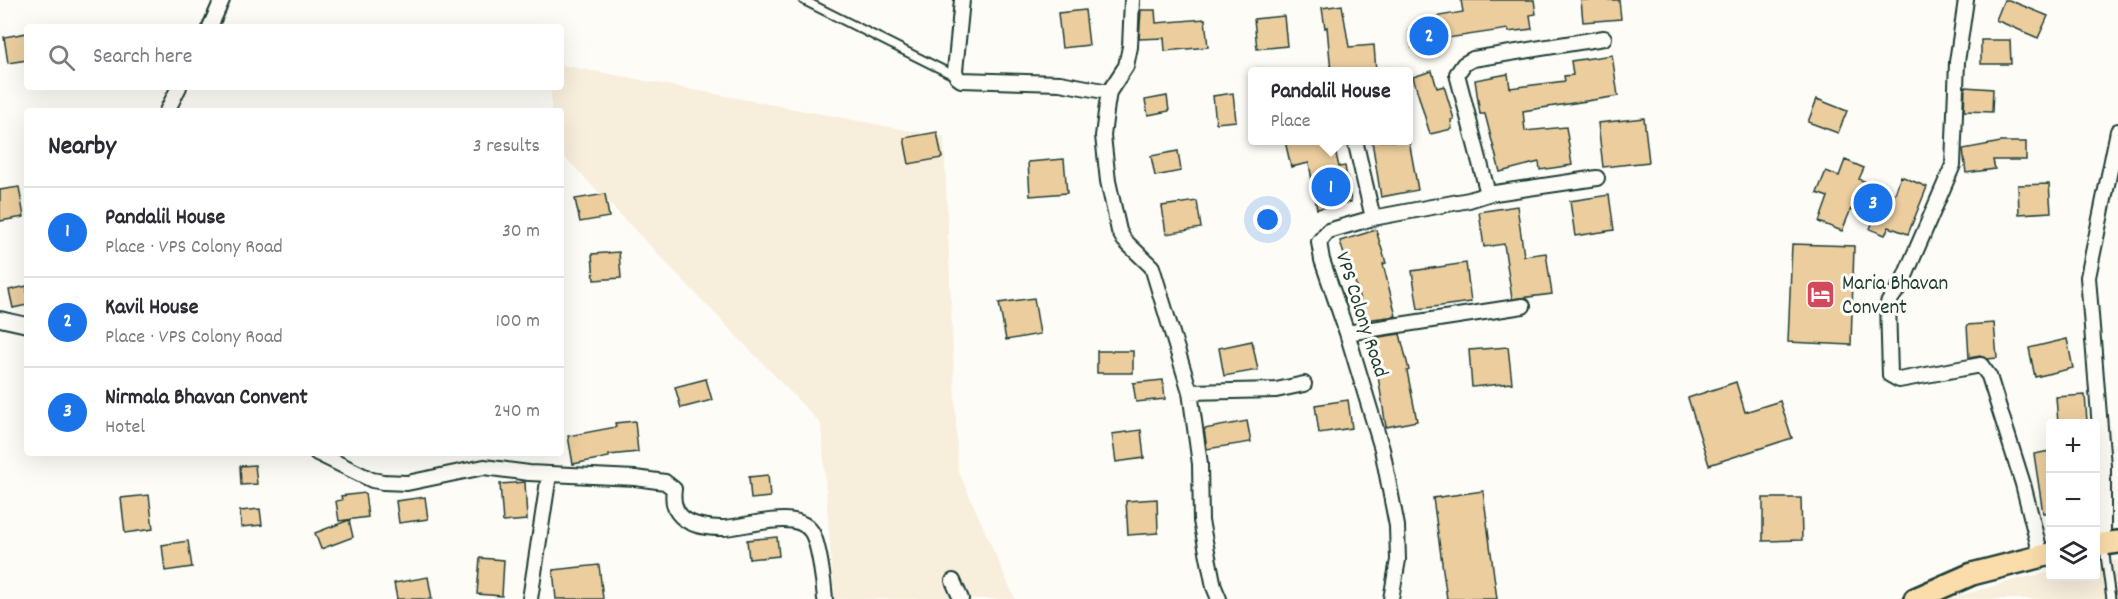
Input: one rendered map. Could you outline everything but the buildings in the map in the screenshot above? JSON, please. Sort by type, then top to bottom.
[{"type":"main road","points":[[1915,599],[1972,573],[2046,555]]},
{"type":"street","points":[[211,24],[222,0]]},
{"type":"street","points":[[962,0],[956,53],[957,77],[961,80],[1060,83],[1109,92]]},
{"type":"street","points":[[1132,0],[1130,47],[1125,66],[1109,92],[1103,136],[1108,181],[1119,231],[1124,240],[1152,267],[1190,392],[1200,464],[1201,521],[1214,586],[1219,599]]},
{"type":"street","points":[[1966,0],[1957,62],[1953,165],[1902,283],[1888,303],[1890,375],[1899,380],[1981,365],[1989,376],[2046,555]]},
{"type":"street","points":[[1488,194],[1458,74],[1464,64],[1473,59],[1604,38]]},
{"type":"street","points":[[168,108],[178,90]]},
{"type":"street","points":[[2106,543],[2103,466],[2088,277],[2118,132]]},
{"type":"street","points":[[1356,145],[1373,218]]},
{"type":"street","name":"VPS Colony Road","points":[[1391,599],[1398,560],[1397,526],[1382,449],[1322,260],[1319,242],[1328,231],[1373,218],[1469,200],[1488,194],[1597,178]]},
{"type":"street","points":[[1347,333],[1522,306]]},
{"type":"street","points":[[0,319],[24,323]]},
{"type":"street","points":[[1190,392],[1275,390],[1304,384]]},
{"type":"street","points":[[323,456],[372,480],[383,482],[407,483],[484,467],[549,475],[635,478],[665,482],[674,489],[672,500],[676,512],[691,523],[722,528],[784,519],[802,523],[811,531],[816,546],[825,599]]},
{"type":"street","points":[[530,599],[549,475]]},
{"type":"street","points":[[953,581],[961,599]]},
{"type":"lane","points":[[803,0],[957,77]]},
{"type":"lane","points":[[2106,543],[2110,599]]},
{"type":"shaded area","points":[[564,66],[944,137],[958,470],[1015,599],[834,599],[821,424],[564,156],[564,108],[551,108],[551,90],[564,90]]},
{"type":"shaded area","points":[[2118,560],[2118,599],[1949,599],[2046,573],[2046,581],[2100,581],[2100,563]]},
{"type":"place","name":"Kavil House","points":[[1429,36]]},
{"type":"place","name":"Pandalil House","points":[[1331,187]]},
{"type":"place","name":"Nirmala Bhavan Convent","points":[[1873,203]]},
{"type":"place","name":"Maria Bhavan Convent","points":[[1821,294]]}]
